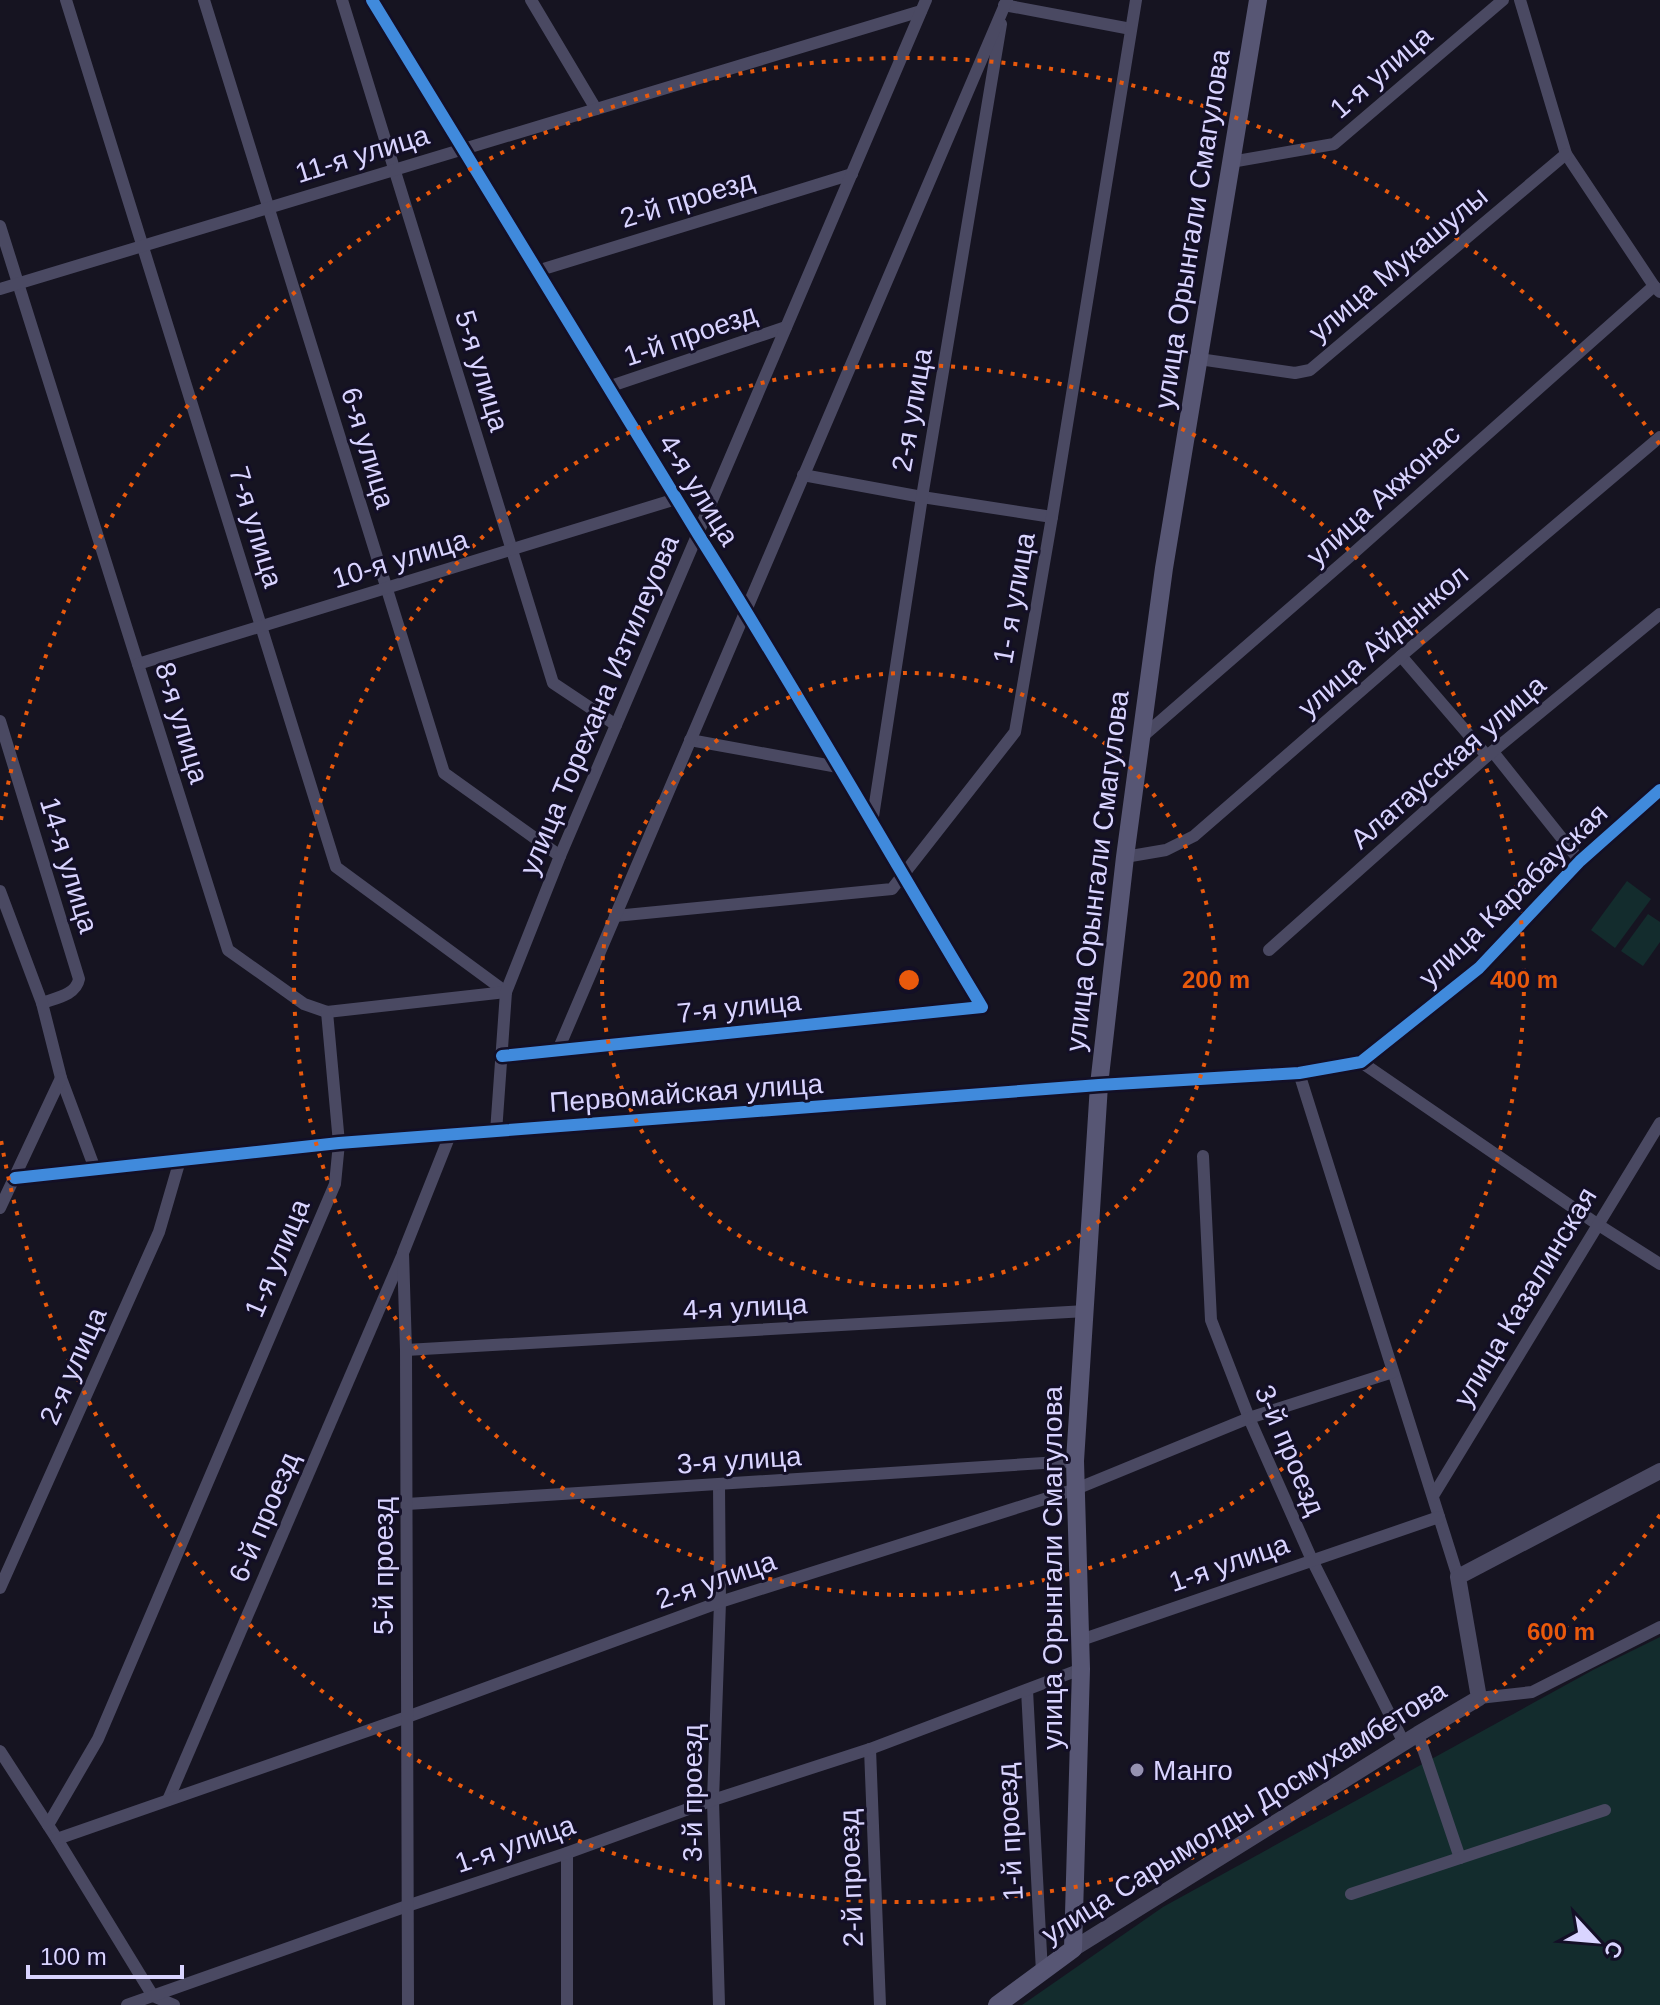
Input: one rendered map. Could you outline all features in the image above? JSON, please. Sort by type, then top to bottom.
[{"type":"main road","name":"улица Орынгали Смагулова","points":[[1073,1949],[1081,1669],[1075,1461],[1099,1085],[1125,857],[1164,568],[1258,0]]},
{"type":"main road","name":"улица Сарымолды Досмухамбетова","points":[[997,2005],[1073,1949]]},
{"type":"street","name":"7-я улица","points":[[66,0],[336,867],[506,992]]},
{"type":"street","name":"6-я улица","points":[[204,0],[444,773],[560,856]]},
{"type":"street","name":"5-я улица","points":[[342,0],[553,683],[616,725]]},
{"type":"street","name":"4-я улица","points":[[372,0],[746,610],[982,1007]]},
{"type":"street","points":[[531,0],[596,109]]},
{"type":"street","name":"1- я улица","points":[[615,916],[892,889],[1015,732],[1136,0]]},
{"type":"street","name":"1-я улица","points":[[1231,162],[1334,144],[1503,0]]},
{"type":"street","points":[[1520,0],[1566,154],[1657,289]]},
{"type":"street","points":[[558,1050],[1005,3],[1131,29]]},
{"type":"street","name":"2-я улица","points":[[872,823],[922,497],[1005,3]]},
{"type":"street","name":"11-я улица","points":[[0,289],[596,109],[924,5]]},
{"type":"street","name":"улица Торехана Изтилеуова","points":[[496,1132],[506,992],[560,856],[924,5]]},
{"type":"street","name":"улица Мукашулы","points":[[1199,359],[1295,373],[1310,370],[1566,154]]},
{"type":"street","name":"2-й проезд","points":[[537,271],[852,174]]},
{"type":"street","name":"8-я улица","points":[[0,226],[228,950],[304,1004],[327,1012]]},
{"type":"street","name":"улица Акжонас","points":[[1142,737],[1657,289]]},
{"type":"street","name":"1-й проезд","points":[[608,387],[786,327]]},
{"type":"street","name":"улица Айдынкол","points":[[1125,857],[1166,850],[1194,836],[1660,437]]},
{"type":"street","points":[[803,475],[1052,517]]},
{"type":"street","name":"10-я улица","points":[[138,664],[676,499]]},
{"type":"street","name":"Алатаусская улица","points":[[1269,950],[1490,754],[1660,614]]},
{"type":"street","points":[[1401,656],[1490,754],[1580,861]]},
{"type":"street","name":"14-я улица","points":[[0,721],[79,979],[72,992],[42,1003]]},
{"type":"street","points":[[690,740],[838,767]]},
{"type":"street","name":"улица Карабауская","points":[[1361,1062],[1479,968],[1580,861],[1660,790]]},
{"type":"street","points":[[1,897],[42,1003],[61,1078],[95,1169]]},
{"type":"street","points":[[327,1012],[506,992]]},
{"type":"street","name":"7-я улица","points":[[502,1056],[982,1007]]},
{"type":"street","name":"1-я улица","points":[[48,1825],[98,1739],[335,1184],[339,1143],[327,1012]]},
{"type":"street","points":[[1361,1062],[1660,1264]]},
{"type":"street","name":"Первомайская улица","points":[[15,1178],[339,1143],[1099,1085],[1299,1073],[1361,1062]]},
{"type":"street","points":[[1299,1073],[1458,1577],[1479,1698]]},
{"type":"street","points":[[0,1208],[4,1189],[15,1178],[61,1078]]},
{"type":"street","name":"улица Казалинская","points":[[1433,1496],[1660,1123]]},
{"type":"street","name":"5-й проезд","points":[[408,2005],[403,1253],[450,1135]]},
{"type":"street","name":"3-й проезд","points":[[1203,1156],[1211,1320],[1249,1418],[1312,1560],[1411,1738],[1460,1858]]},
{"type":"street","name":"2-я улица","points":[[0,1588],[159,1232],[180,1160]]},
{"type":"street","name":"6-й проезд","points":[[168,1800],[403,1253]]},
{"type":"street","name":"4-я улица","points":[[406,1350],[1086,1311]]},
{"type":"street","name":"2-я улица","points":[[57,1839],[407,1717],[720,1602],[1076,1489],[1249,1418],[1393,1372]]},
{"type":"street","name":"3-я улица","points":[[407,1504],[1075,1461]]},
{"type":"street","points":[[1458,1577],[1660,1471]]},
{"type":"street","name":"3-й проезд","points":[[719,1485],[720,1602],[713,1800],[719,2005]]},
{"type":"street","name":"1-я улица","points":[[1081,1640],[1439,1517]]},
{"type":"street","name":"улица Сарымолды Досмухамбетова","points":[[1073,1949],[1479,1698],[1532,1692],[1660,1627]]},
{"type":"street","name":"1-я улица","points":[[153,1996],[713,1800],[870,1749],[1081,1669]]},
{"type":"street","name":"1-й проезд","points":[[1027,1690],[1042,1972]]},
{"type":"street","name":"2-й проезд","points":[[870,1749],[880,2005]]},
{"type":"street","points":[[0,1751],[153,1996],[174,2005]]},
{"type":"street","points":[[1351,1894],[1605,1810]]},
{"type":"street","points":[[567,1853],[567,2005]]},
{"type":"street","points":[[127,2005],[153,1996]]},
{"type":"green space","points":[[1627,881],[1651,899],[1615,948],[1591,930]]},
{"type":"green space","points":[[1648,914],[1660,922],[1660,942],[1643,966],[1621,951]]},
{"type":"green space","points":[[1660,1637],[1660,2005],[1022,2005],[1163,1907],[1593,1670]]},
{"type":"cycle path","points":[[372,0],[770,651],[982,1007],[502,1056]]},
{"type":"cycle path","points":[[15,1178],[339,1143],[1099,1085],[1299,1073],[1361,1062],[1479,968],[1580,861],[1660,790]]},
{"type":"place","name":"Манго","points":[[1137,1770]]}]
